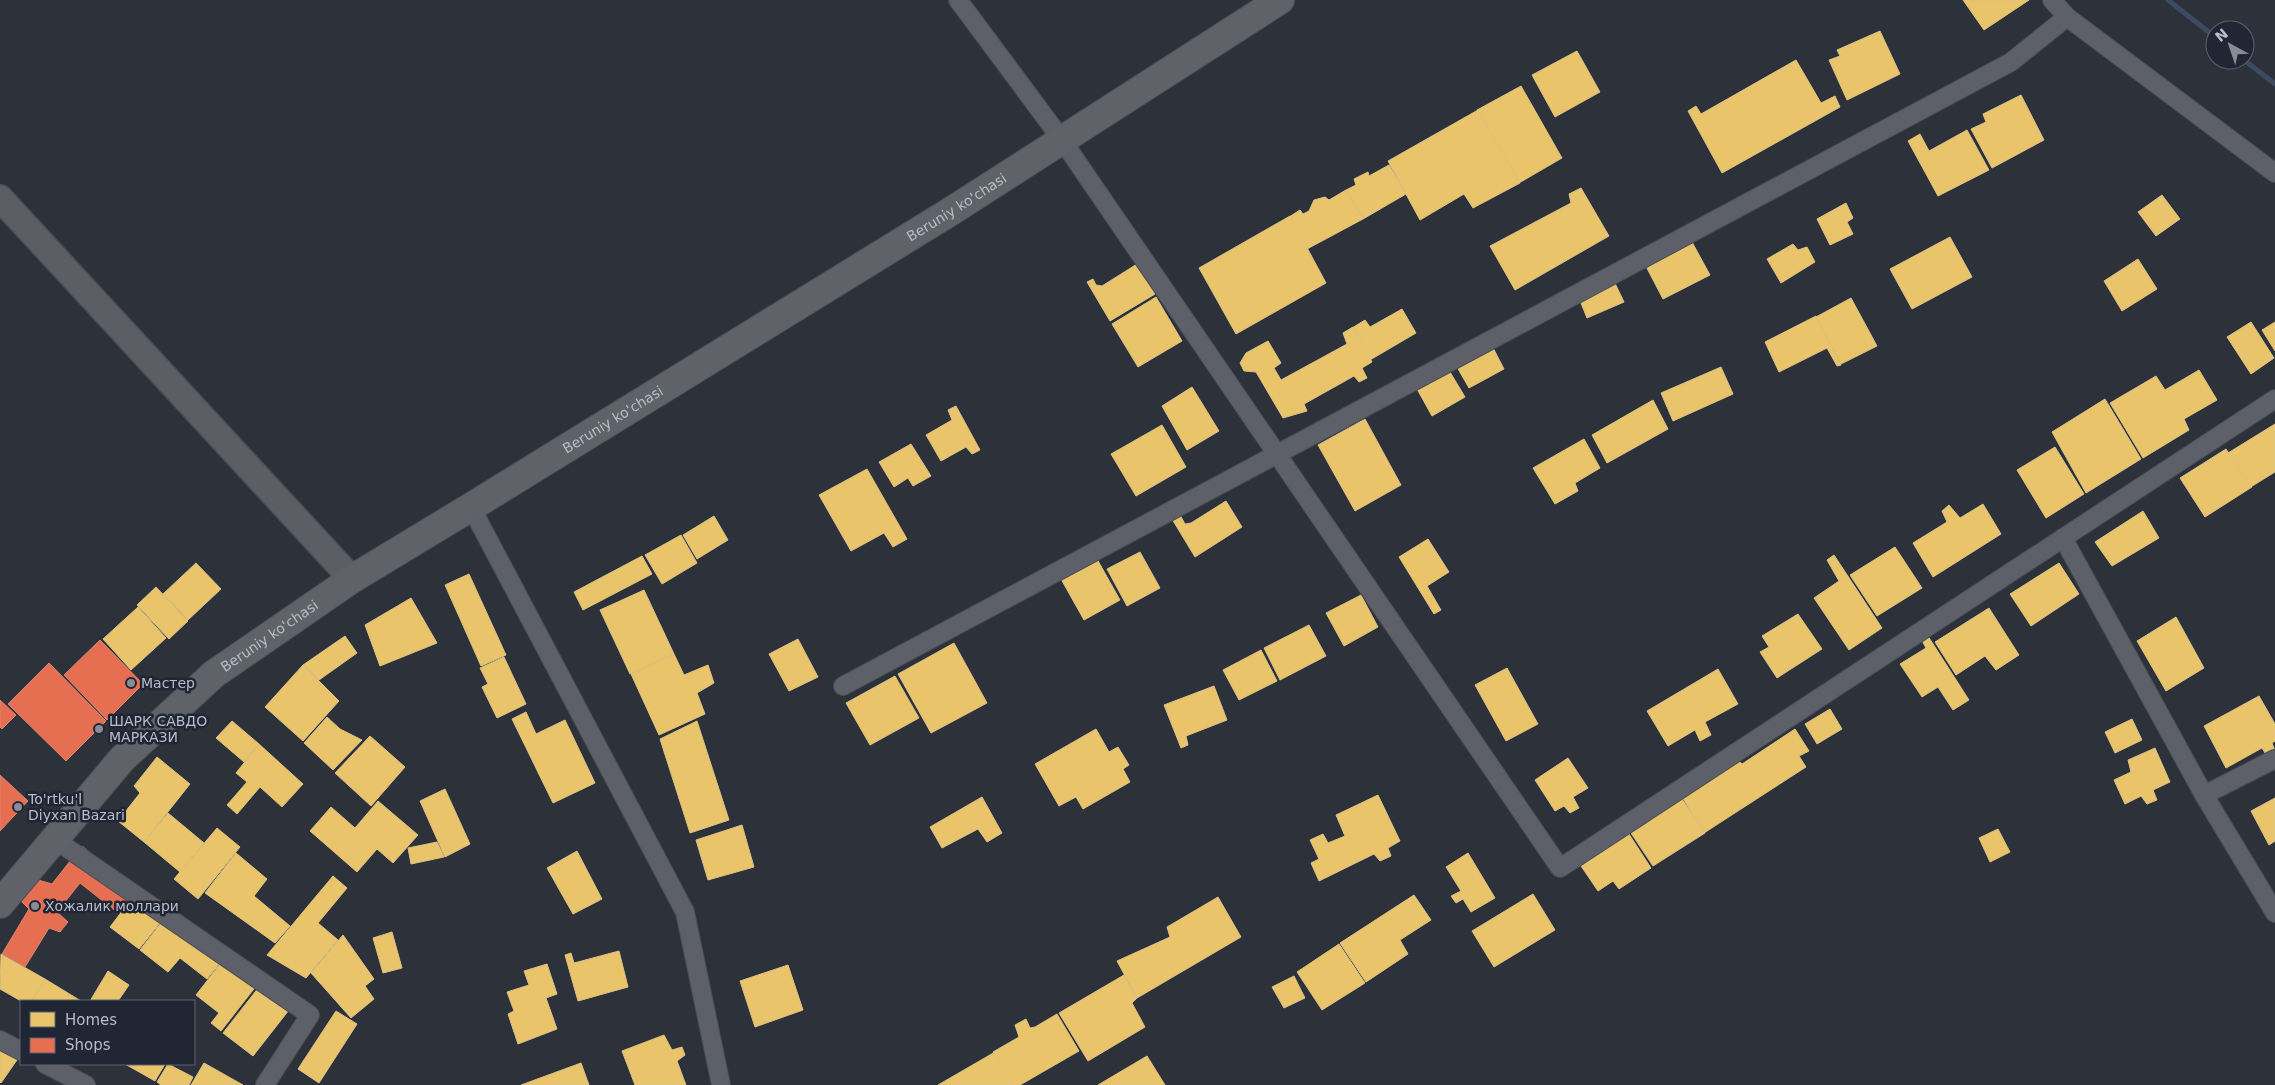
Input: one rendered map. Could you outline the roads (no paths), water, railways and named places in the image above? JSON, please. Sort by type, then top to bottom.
[{"type":"main road","name":"Beruniy ko'chasi","points":[[0,904],[122,758],[214,674],[352,578],[471,507],[953,210],[1280,0]]},
{"type":"street","points":[[958,0],[1062,140],[1560,868],[2275,399]]},
{"type":"street","points":[[2052,0],[2067,17],[2275,173]]},
{"type":"street","points":[[842,686],[2011,62],[2067,17]]},
{"type":"street","points":[[0,198],[352,578]]},
{"type":"street","points":[[471,507],[684,912],[721,1085]]},
{"type":"street","points":[[2064,538],[2204,795],[2275,913]]},
{"type":"street","points":[[2204,795],[2275,759]]},
{"type":"street","points":[[54,839],[310,1015],[265,1085]]},
{"type":"street","points":[[0,1040],[20,1050]]},
{"type":"street","points":[[47,1065],[86,1085]]},
{"type":"waterway","points":[[2168,0],[2205,29]]},
{"type":"waterway","points":[[2255,69],[2275,84]]},
{"type":"place","name":"Мастер","points":[[131,683]]},
{"type":"place","name":"ШАРК САВДО МАРКАЗИ","points":[[99,729]]},
{"type":"place","name":"To'rtku'l Diyxan Bazari","points":[[18,807]]},
{"type":"place","name":"Хожалик моллари","points":[[35,906]]}]
